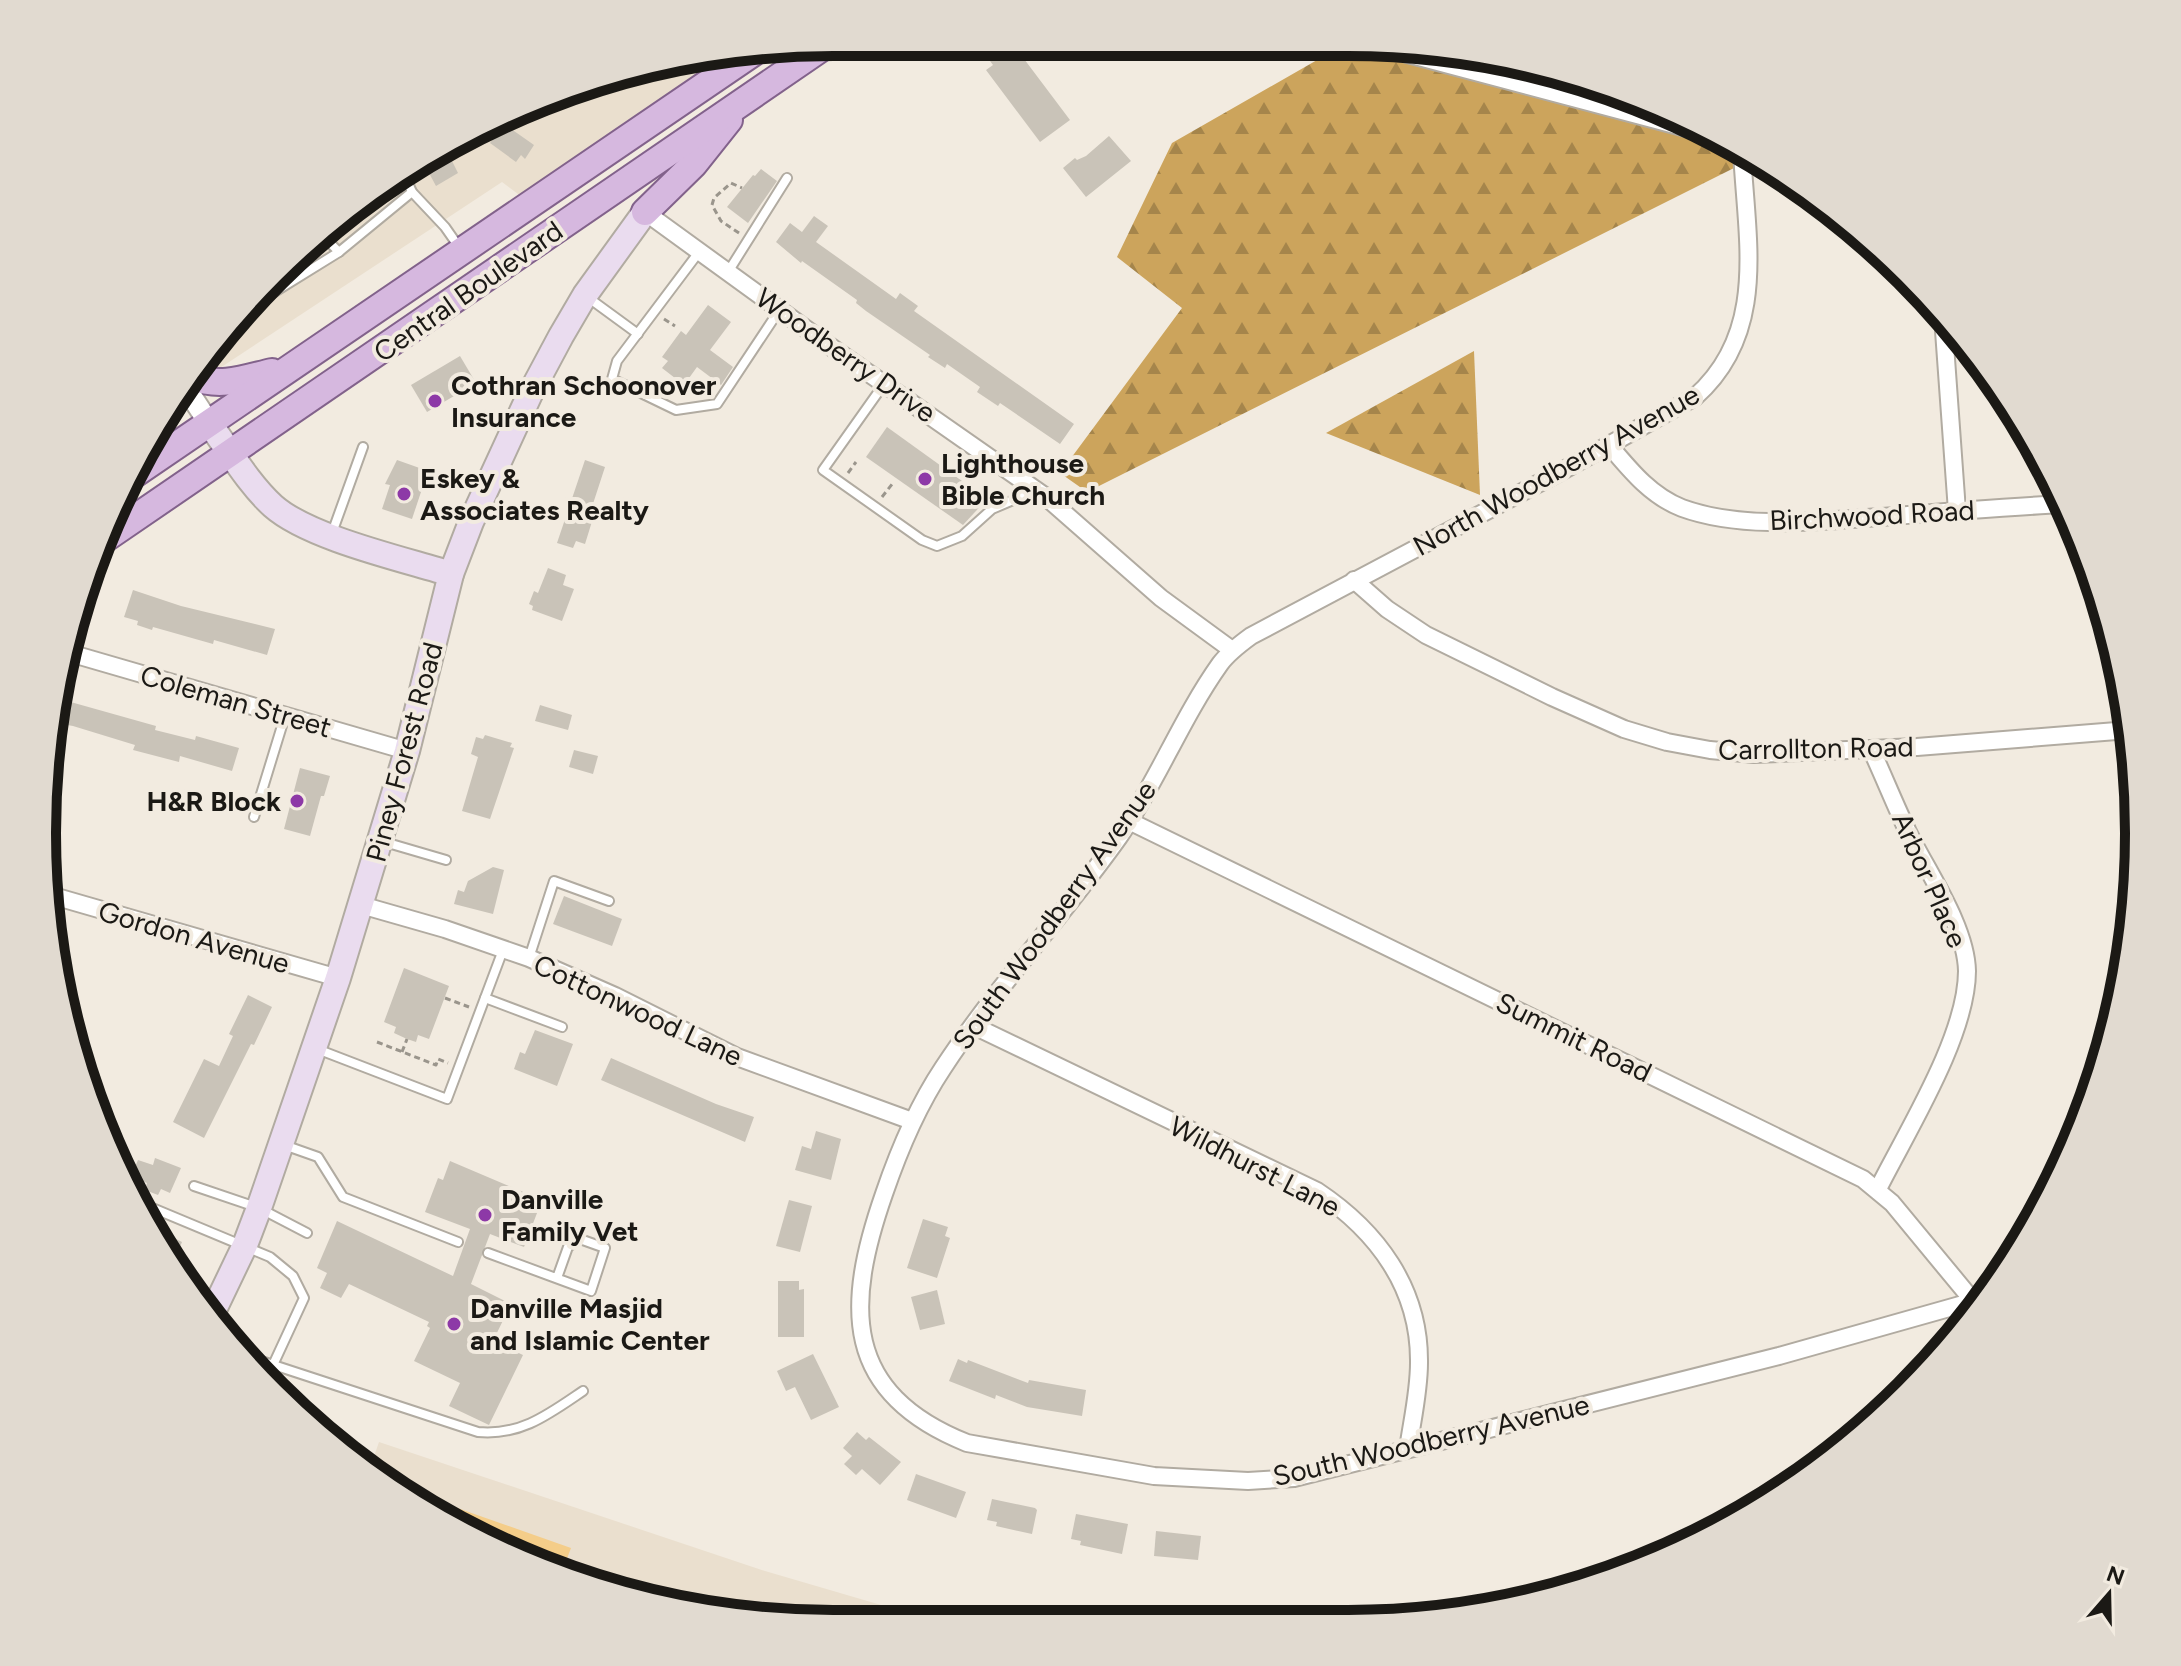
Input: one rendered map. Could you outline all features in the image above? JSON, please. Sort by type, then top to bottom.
[{"type":"main road","name":"Central Boulevard","points":[[118,530],[808,57]]},
{"type":"main road","name":"Central Boulevard","points":[[149,464],[739,62]]},
{"type":"main road","points":[[645,212],[694,164],[746,99]]},
{"type":"main road","name":"Piney Forest Road","points":[[216,1305],[245,1245],[283,1144],[338,978],[407,751],[451,574],[471,522],[530,394],[585,295],[645,212]]},
{"type":"main road","points":[[202,380],[226,383],[291,367]]},
{"type":"main road","points":[[209,423],[274,507],[293,520],[331,536],[451,574]]},
{"type":"street","points":[[1477,67],[1648,116]]},
{"type":"street","name":"North Woodberry Avenue","points":[[1232,650],[1251,636],[1695,397],[1712,382],[1737,342],[1746,311],[1749,284],[1743,164]]},
{"type":"street","name":"Woodberry Drive","points":[[645,212],[1028,484],[1091,533],[1161,598],[1232,650]]},
{"type":"street","points":[[1944,336],[1957,511]]},
{"type":"street","points":[[191,396],[209,423]]},
{"type":"street","name":"Birchwood Road","points":[[1609,445],[1639,480],[1659,495],[1681,507],[1704,514],[1801,522],[2052,505]]},
{"type":"street","name":"Carrollton Road","points":[[1354,580],[1387,609],[1426,635],[1624,729],[1681,745],[1754,754],[1871,749],[2118,731]]},
{"type":"street","name":"South Woodberry Avenue","points":[[1232,650],[1220,663],[1129,821],[943,1067],[912,1121],[872,1229],[858,1302],[861,1331],[878,1380],[894,1399],[913,1416],[940,1432],[967,1443],[995,1449],[1195,1480],[1294,1478],[1963,1307]]},
{"type":"street","name":"Coleman Street","points":[[77,655],[407,751]]},
{"type":"street","name":"Arbor Place","points":[[1871,749],[1948,909],[1963,948],[1967,969],[1966,991],[1952,1039],[1878,1189]]},
{"type":"street","name":"Summit Road","points":[[1129,821],[1863,1179],[1878,1189],[1970,1297]]},
{"type":"street","name":"Gordon Avenue","points":[[59,898],[338,978]]},
{"type":"street","name":"Cottonwood Lane","points":[[361,905],[529,958],[615,996],[737,1057],[912,1121]]},
{"type":"street","name":"Wildhurst Lane","points":[[974,1026],[1317,1191],[1365,1229],[1388,1257],[1402,1282],[1417,1333],[1419,1363],[1408,1449]]},
{"type":"lane","points":[[728,272],[787,178]]},
{"type":"lane","points":[[408,183],[412,192],[445,227],[461,250]]},
{"type":"lane","points":[[279,289],[339,252],[412,192]]},
{"type":"lane","points":[[329,242],[339,252]]},
{"type":"lane","points":[[700,251],[617,361],[612,379],[676,410],[717,404],[780,309]]},
{"type":"lane","points":[[585,295],[638,334]]},
{"type":"lane","points":[[884,383],[823,470],[922,540],[937,546],[962,536],[992,509],[1018,498],[1028,484]]},
{"type":"lane","points":[[331,536],[363,447]]},
{"type":"lane","points":[[254,817],[285,715]]},
{"type":"lane","points":[[380,841],[446,860]]},
{"type":"lane","points":[[529,958],[554,881],[609,901]]},
{"type":"lane","points":[[315,1048],[447,1099],[503,949]]},
{"type":"lane","points":[[485,998],[562,1027]]},
{"type":"lane","points":[[283,1144],[318,1157],[343,1197],[458,1242]]},
{"type":"lane","points":[[194,1186],[259,1208],[307,1233]]},
{"type":"lane","points":[[152,1208],[270,1257],[293,1276],[304,1298],[273,1365]]},
{"type":"lane","points":[[488,1253],[591,1291],[605,1248],[580,1239],[568,1247],[557,1278]]},
{"type":"lane","points":[[266,1363],[478,1432],[514,1431],[532,1425],[583,1391]]},
{"type":"path","points":[[726,223],[717,217],[712,205],[714,198],[731,183],[742,188]]},
{"type":"path","points":[[445,998],[480,1011]]},
{"type":"path","points":[[402,1052],[407,1039]]},
{"type":"path","points":[[377,1042],[436,1065],[438,1059],[459,1067]]},
{"type":"shaded area","points":[[718,65],[530,203],[502,182],[203,379],[249,321],[321,249],[401,187],[444,160],[489,136],[583,97],[632,82]]},
{"type":"shaded area","points":[[379,1442],[765,1571],[898,1610],[782,1608],[681,1595],[632,1584],[583,1569],[489,1530],[444,1506],[373,1459]]},
{"type":"shaded area","points":[[434,1500],[571,1548],[566,1562],[489,1530]]},
{"type":"green space","points":[[1324,56],[1348,56],[1437,62],[1656,120],[1742,164],[1087,492],[1060,473],[1182,308],[1117,257],[1172,143]]},
{"type":"green space","points":[[1474,351],[1480,495],[1326,433]]},
{"type":"building","points":[[986,56],[1022,56],[1070,120],[1040,142],[986,70],[993,65]]},
{"type":"building","points":[[509,127],[534,145],[525,159],[521,155],[516,162],[490,143],[498,132]]},
{"type":"building","points":[[1109,136],[1131,161],[1086,197],[1063,168],[1075,158],[1086,156]]},
{"type":"building","points":[[450,157],[458,173],[436,186],[428,170]]},
{"type":"building","points":[[761,169],[777,181],[748,223],[727,207]]},
{"type":"building","points":[[814,216],[828,226],[816,242],[896,299],[900,293],[918,306],[914,311],[1074,424],[1060,444],[1000,403],[998,406],[977,392],[980,387],[947,364],[945,368],[928,357],[930,355],[776,242],[790,223],[802,232]]},
{"type":"building","points":[[708,305],[731,322],[710,350],[733,367],[721,385],[697,367],[684,385],[662,368],[668,361],[662,357],[681,331],[686,335]]},
{"type":"building","points":[[460,356],[476,383],[427,412],[411,385]]},
{"type":"building","name":"Lighthouse Bible Church","points":[[887,427],[987,499],[963,525],[866,457]]},
{"type":"building","name":"Eskey & Associates Realty","points":[[397,460],[428,471],[412,519],[382,509],[390,485],[385,484]]},
{"type":"building","points":[[585,460],[605,467],[590,513],[594,515],[585,544],[576,541],[573,548],[557,543]]},
{"type":"building","points":[[548,568],[566,575],[563,585],[574,589],[562,621],[532,610],[533,606],[529,604],[534,591],[538,593]]},
{"type":"building","points":[[133,590],[181,606],[275,629],[267,655],[214,640],[213,644],[137,625],[138,621],[124,617]]},
{"type":"building","points":[[68,701],[156,726],[155,730],[195,740],[196,736],[239,748],[232,771],[180,756],[179,762],[133,750],[135,745],[64,724]]},
{"type":"building","points":[[540,705],[572,715],[568,730],[535,721]]},
{"type":"building","points":[[485,735],[512,743],[510,747],[514,748],[490,819],[462,811],[478,757],[471,754],[476,737],[483,739]]},
{"type":"building","points":[[574,750],[598,756],[593,774],[569,767]]},
{"type":"building","points":[[300,768],[330,776],[310,836],[284,829]]},
{"type":"building","points":[[493,867],[504,870],[493,914],[454,904],[458,890],[464,892],[468,881]]},
{"type":"building","points":[[564,896],[622,919],[612,946],[553,924]]},
{"type":"building","points":[[404,968],[449,986],[429,1039],[418,1035],[416,1042],[407,1039],[394,1033],[396,1027],[384,1022]]},
{"type":"building","points":[[248,995],[272,1007],[204,1138],[173,1122],[204,1059],[219,1066],[233,1036],[229,1034]]},
{"type":"building","points":[[535,1030],[573,1044],[557,1086],[514,1069],[520,1052],[525,1054]]},
{"type":"building","points":[[611,1058],[716,1104],[754,1117],[745,1142],[601,1080]]},
{"type":"building","points":[[816,1131],[841,1139],[831,1180],[795,1170],[802,1146],[811,1149]]},
{"type":"building","points":[[155,1158],[181,1168],[170,1193],[161,1189],[158,1195],[145,1190],[147,1183],[137,1179],[133,1171],[138,1160],[153,1165]]},
{"type":"building","name":"Danville Masjid and Islamic Center","points":[[450,1161],[542,1200],[524,1247],[490,1234],[471,1284],[511,1304],[493,1341],[523,1355],[489,1425],[449,1406],[460,1383],[414,1361],[430,1328],[427,1326],[429,1322],[349,1284],[341,1298],[320,1288],[327,1273],[317,1268],[337,1221],[453,1276],[470,1229],[425,1212],[438,1178],[443,1180]]},
{"type":"building","points":[[789,1200],[812,1206],[800,1252],[776,1246]]},
{"type":"building","points":[[923,1219],[948,1227],[945,1236],[950,1238],[937,1278],[907,1268]]},
{"type":"building","points":[[168,1235],[182,1242],[178,1251]]},
{"type":"building","points":[[778,1281],[799,1281],[799,1290],[804,1289],[804,1337],[778,1337]]},
{"type":"building","points":[[937,1290],[945,1324],[920,1330],[911,1297]]},
{"type":"building","points":[[813,1354],[839,1407],[811,1420],[795,1387],[786,1391],[777,1371]]},
{"type":"building","points":[[958,1359],[1028,1383],[1029,1380],[1086,1390],[1082,1416],[1027,1407],[996,1395],[995,1399],[949,1381]]},
{"type":"building","points":[[857,1432],[866,1440],[869,1437],[901,1462],[880,1485],[862,1469],[856,1475],[844,1464],[852,1456],[843,1448]]},
{"type":"building","points":[[916,1474],[966,1492],[956,1518],[907,1500]]},
{"type":"building","points":[[992,1499],[1035,1508],[1032,1534],[996,1526],[997,1522],[987,1520]]},
{"type":"building","points":[[1076,1514],[1128,1524],[1122,1554],[1080,1545],[1081,1541],[1071,1539]]},
{"type":"building","points":[[1156,1531],[1201,1536],[1198,1560],[1154,1556]]},
{"type":"place","name":"Cothran Schoonover Insurance","points":[[435,401]]},
{"type":"place","name":"Lighthouse Bible Church","points":[[925,479]]},
{"type":"place","name":"Eskey & Associates Realty","points":[[404,494]]},
{"type":"place","name":"H&R Block","points":[[297,801]]},
{"type":"place","name":"Danville Family Vet","points":[[485,1215]]},
{"type":"place","name":"Danville Masjid and Islamic Center","points":[[454,1324]]}]
